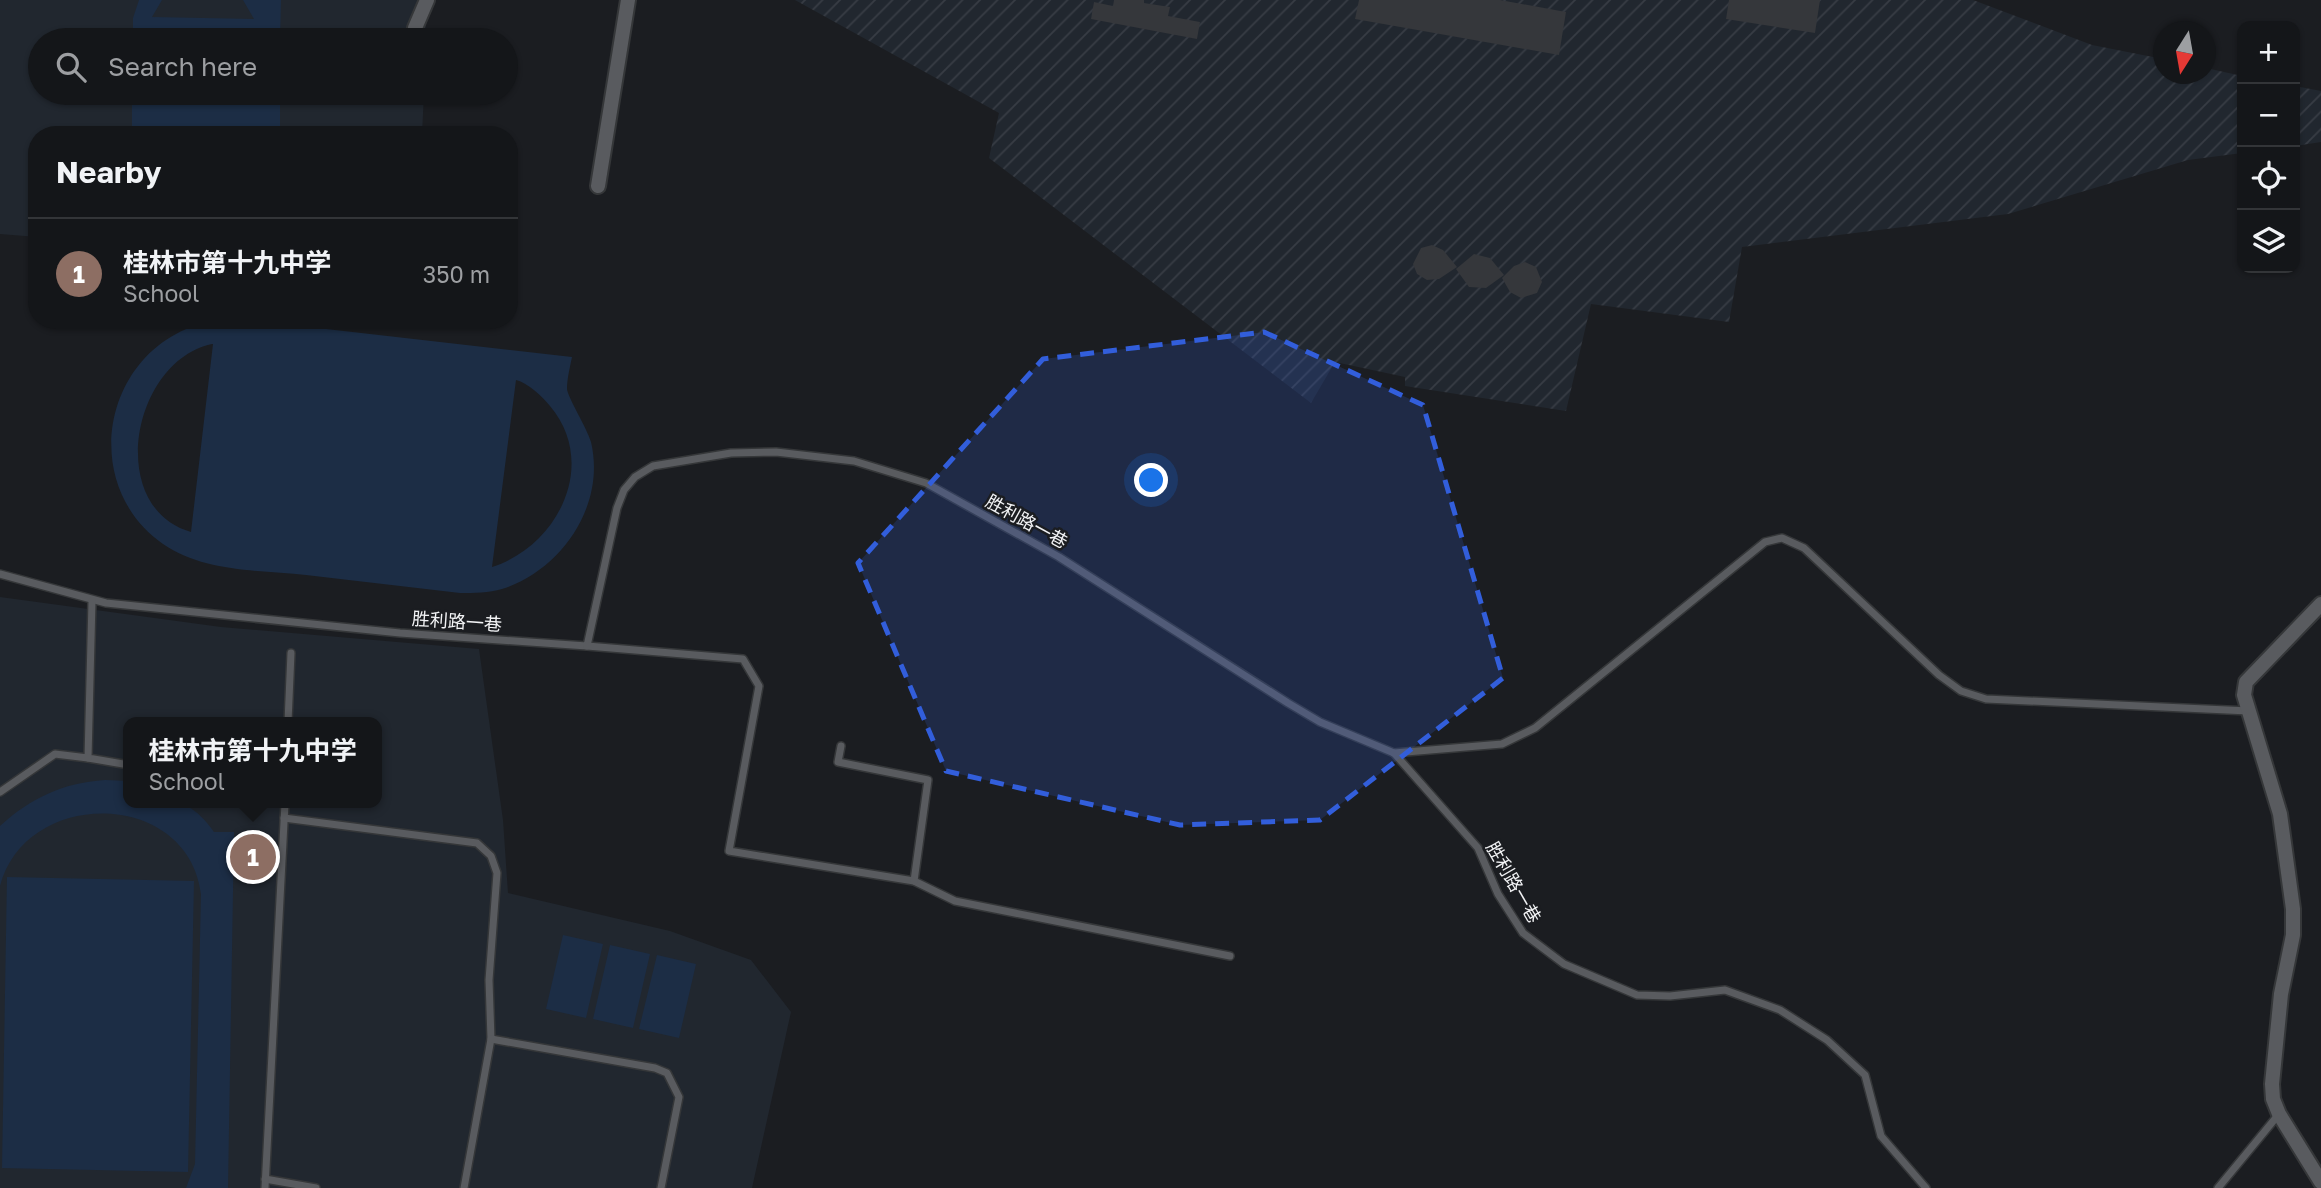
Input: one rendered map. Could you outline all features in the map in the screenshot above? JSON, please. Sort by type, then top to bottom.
[{"type":"street","points":[[415,28],[427,0]]},
{"type":"street","points":[[598,186],[628,0]]},
{"type":"street","points":[[2321,604],[2246,682],[2244,695],[2280,814],[2293,909],[2293,935],[2281,994],[2272,1084],[2278,1114],[2321,1182]]},
{"type":"lane","name":"胜利路一巷","points":[[0,574],[92,601],[400,633],[587,646],[617,508],[624,490],[635,477],[653,466],[731,453],[799,454],[854,461],[926,483],[1059,556],[1288,704],[1320,722],[1394,753],[1478,848],[1498,894],[1523,933],[1564,964],[1637,995],[1670,996],[1725,990],[1780,1010],[1827,1040],[1865,1075],[1881,1136],[1926,1188]]},
{"type":"lane","points":[[1394,753],[1502,744],[1535,728],[1765,542],[1782,538],[1804,548],[1939,675],[1961,691],[1986,699],[2249,711]]},
{"type":"lane","points":[[89,758],[92,601]]},
{"type":"lane","points":[[587,646],[743,659],[759,686],[729,850],[915,881],[955,901],[1230,956]]},
{"type":"lane","points":[[288,717],[291,653]]},
{"type":"lane","points":[[841,746],[838,762],[928,780],[915,881]]},
{"type":"lane","points":[[0,793],[55,754],[123,764]]},
{"type":"lane","points":[[265,1188],[285,808]]},
{"type":"lane","points":[[284,818],[477,843],[491,856],[497,873],[489,980],[491,1039],[464,1188]]},
{"type":"lane","points":[[491,1039],[655,1068],[667,1073],[679,1097],[662,1188]]},
{"type":"lane","points":[[2218,1188],[2278,1114]]},
{"type":"lane","points":[[265,1178],[316,1188]]},
{"type":"highlighted area","points":[[1264,332],[1423,405],[1503,678],[1320,820],[1180,825],[946,771],[858,563],[1043,359]]},
{"type":"shaded area","points":[[0,0],[427,0],[426,28],[28,28],[28,105],[423,105],[422,126],[28,126],[28,236],[0,234]]},
{"type":"shaded area","points":[[139,0],[162,0],[152,17],[254,19],[243,0],[281,0],[280,28],[133,28]]},
{"type":"shaded area","points":[[795,0],[1973,0],[2092,45],[2153,57],[2153,84],[2216,84],[2216,70],[2237,75],[2237,154],[2188,160],[2008,214],[1742,247],[1729,322],[1591,304],[1566,411],[1405,386],[1405,377],[1335,362],[1311,403],[989,158],[999,113]]},
{"type":"shaded area","points":[[2300,87],[2321,91],[2321,142],[2300,145]]},
{"type":"shaded area","points":[[132,105],[280,105],[280,126],[132,126]]},
{"type":"shaded area","points":[[190,329],[323,329],[572,357],[567,389],[591,442],[594,466],[592,489],[585,511],[575,532],[543,567],[524,580],[502,589],[476,593],[232,568],[213,565],[179,553],[163,544],[135,517],[118,485],[111,450],[115,415],[127,382],[149,354],[178,333]],"holes":[[[213,344],[191,532],[164,517],[147,494],[139,466],[139,435],[148,404],[163,377],[185,356]],[[516,380],[543,398],[564,429],[571,453],[571,477],[564,500],[552,522],[536,541],[515,556],[492,567]]]},
{"type":"shaded area","points":[[0,597],[221,627],[479,649],[503,820],[508,893],[670,931],[751,960],[791,1012],[752,1188],[0,1188]]},
{"type":"shaded area","points":[[123,781],[123,808],[190,808],[214,832],[234,832],[228,1188],[186,1188],[195,1164],[201,894],[190,859],[168,835],[139,819],[105,814],[72,817],[41,831],[16,854],[0,886],[0,826],[23,807],[48,794],[61,788],[89,782]]},
{"type":"shaded area","points":[[7,877],[194,881],[188,1172],[2,1168]]},
{"type":"shaded area","points":[[563,935],[603,944],[586,1018],[546,1009]]},
{"type":"shaded area","points":[[610,945],[650,954],[633,1028],[593,1019]]},
{"type":"shaded area","points":[[657,955],[696,964],[679,1038],[639,1029]]},
{"type":"building","points":[[1114,0],[1144,0],[1144,3],[1170,7],[1168,16],[1200,22],[1197,39],[1091,19],[1094,2],[1113,6]]},
{"type":"building","points":[[1359,0],[1500,0],[1566,12],[1559,55],[1355,19]]},
{"type":"building","points":[[1729,0],[1820,0],[1815,33],[1726,19]]},
{"type":"building","points":[[1432,245],[1443,250],[1457,267],[1439,279],[1427,280],[1417,274],[1413,264],[1421,248]]},
{"type":"building","points":[[1474,254],[1490,258],[1504,275],[1486,288],[1469,287],[1456,269]]},
{"type":"building","points":[[1525,262],[1536,267],[1542,282],[1537,293],[1521,298],[1510,292],[1502,278],[1514,266]]},
{"type":"place","name":"桂林市第十九中学","points":[[253,857]]}]
